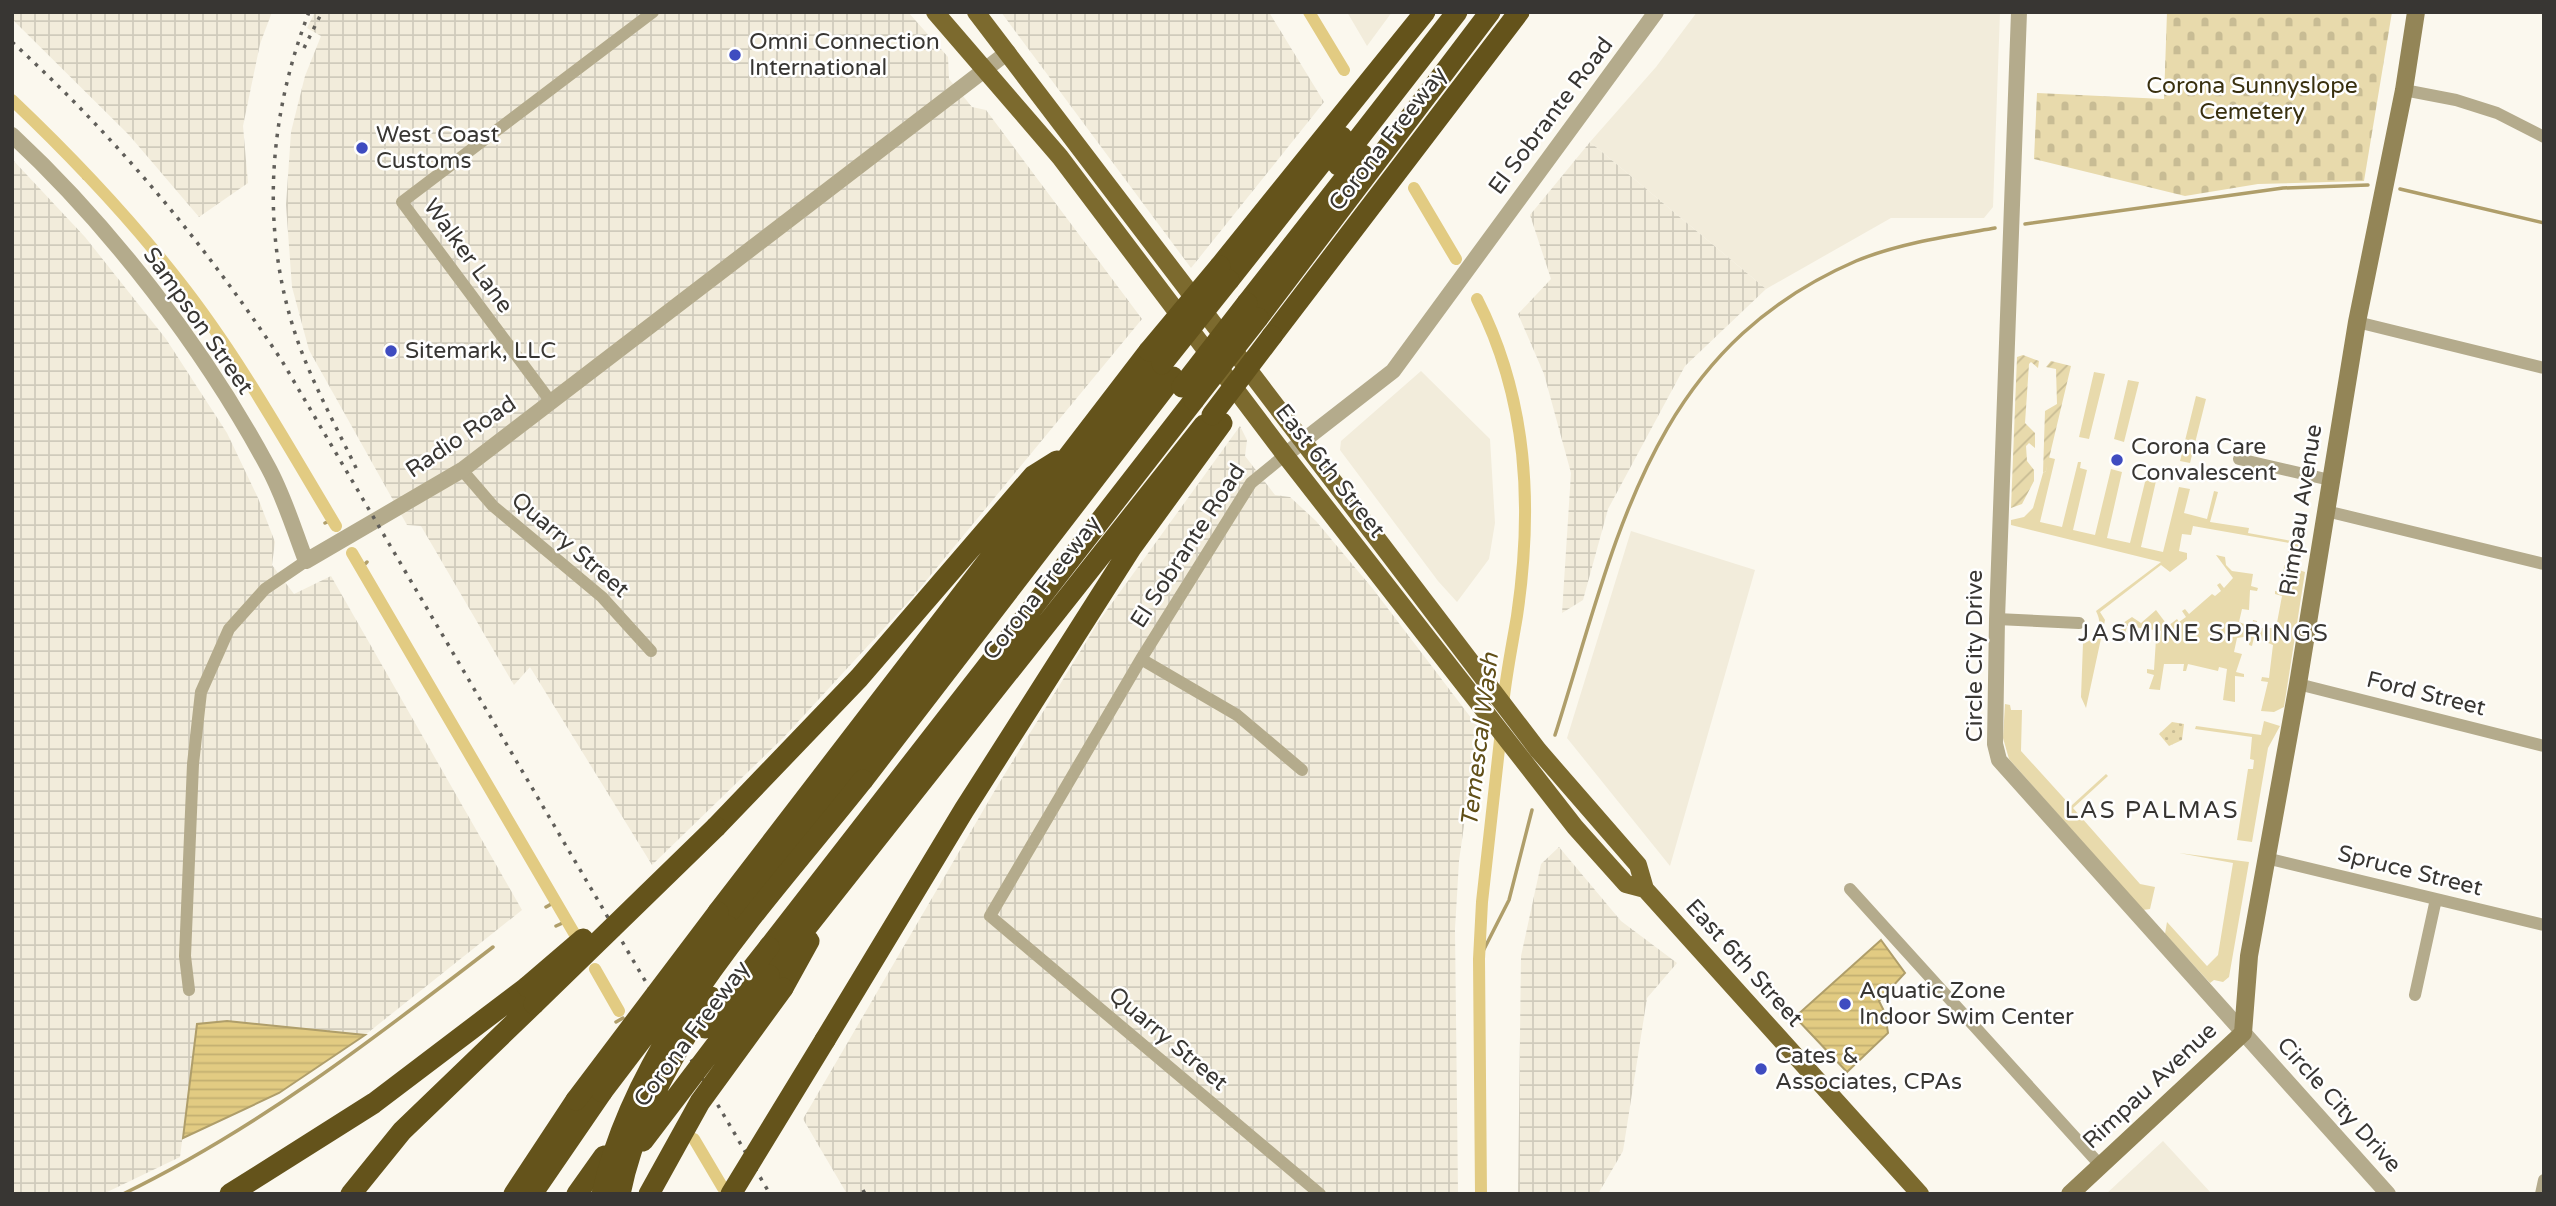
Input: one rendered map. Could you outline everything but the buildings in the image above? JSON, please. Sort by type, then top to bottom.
[{"type":"highway","points":[[1400,86],[1424,12]]},
{"type":"highway","points":[[514,1194],[576,1100],[1239,292],[1400,86],[1441,12]]},
{"type":"highway","points":[[620,1194],[630,1153],[655,1093],[723,978],[1172,376],[1457,12]]},
{"type":"highway","points":[[578,1194],[604,1156],[769,947],[1172,376],[1400,86],[1474,12]]},
{"type":"highway","points":[[1400,86],[1490,12]]},
{"type":"highway","name":"Corona Freeway","points":[[603,1194],[776,981],[849,873],[1217,419],[1238,401],[1248,369],[1519,12]]},
{"type":"highway","points":[[351,1194],[402,1131],[531,995],[716,827],[859,678],[1032,476],[1070,452],[1172,376]]},
{"type":"highway","points":[[731,1194],[964,810],[1131,548],[1217,419]]},
{"type":"highway","points":[[532,1194],[723,919],[1070,452]]},
{"type":"highway","points":[[603,1194],[640,1087],[688,1004],[868,784]]},
{"type":"highway","points":[[649,1194],[699,1102],[776,981]]},
{"type":"highway","points":[[230,1194],[298,1154],[531,995]]},
{"type":"main road","name":"East 6th Street","points":[[935,12],[1060,158],[1285,455],[1530,770],[1626,884],[1645,889]]},
{"type":"main road","name":"East 6th Street","points":[[976,12],[1534,744],[1638,865],[1645,889],[1920,1194]]},
{"type":"main road","name":"Rimpau Avenue","points":[[2070,1194],[2243,1033],[2249,956],[2298,684],[2357,322],[2404,90],[2416,12]]},
{"type":"street","name":"Walker Lane","points":[[551,402],[402,202],[653,12]]},
{"type":"street","name":"El Sobrante Road","points":[[990,916],[1141,659],[1251,483],[1376,386],[1415,344],[1491,235],[1656,12]]},
{"type":"street","name":"Circle City Drive","points":[[2019,12],[1997,619],[1995,744],[1999,760],[2388,1194]]},
{"type":"street","name":"Radio Road","points":[[189,990],[186,944],[193,764],[201,692],[229,629],[265,589],[306,561],[462,470],[1008,52]]},
{"type":"street","points":[[2404,90],[2456,100],[2497,113],[2544,137]]},
{"type":"street","name":"Sampson Street","points":[[12,135],[116,246],[215,379],[270,469],[306,561]]},
{"type":"street","points":[[2357,322],[2544,368]]},
{"type":"street","points":[[2239,459],[2330,480]]},
{"type":"street","name":"Quarry Street","points":[[462,470],[494,506],[603,597],[651,651]]},
{"type":"street","points":[[2326,512],[2544,564]]},
{"type":"street","points":[[1997,619],[2079,623]]},
{"type":"street","points":[[1141,659],[1237,715],[1301,770]]},
{"type":"street","name":"Ford Street","points":[[2298,684],[2544,746]]},
{"type":"street","name":"Spruce Street","points":[[2266,858],[2544,925]]},
{"type":"street","points":[[1850,889],[2101,1166]]},
{"type":"street","points":[[2415,996],[2436,899]]},
{"type":"street","name":"Quarry Street","points":[[990,916],[1320,1194]]},
{"type":"street","points":[[2540,1194],[2544,1180]]},
{"type":"shaded area","points":[[12,12],[272,12],[260,44],[243,126],[248,183],[199,217],[129,135],[12,19]]},
{"type":"shaded area","points":[[315,12],[908,12],[948,57],[949,79],[972,107],[986,110],[1142,319],[911,599],[784,737],[652,865],[530,667],[514,685],[421,526],[407,525],[309,350],[292,287],[286,205],[291,132],[305,76],[321,36],[307,28]]},
{"type":"shaded area","points":[[1001,12],[1269,12],[1324,102],[1191,268]]},
{"type":"shaded area","points":[[1347,12],[1392,12],[1367,46]]},
{"type":"shaded area","points":[[1697,12],[2000,12],[1993,207],[1984,218],[1891,218],[1766,289],[1590,142],[1656,67]]},
{"type":"shaded area","points":[[1590,142],[1766,289],[1685,366],[1608,509],[1583,600],[1562,613],[1571,473],[1544,374],[1518,314],[1551,279],[1530,215]]},
{"type":"shaded area","points":[[12,159],[85,237],[166,339],[227,433],[258,498],[275,542],[272,565],[294,594],[331,576],[522,910],[365,1035],[227,1021],[197,1024],[180,1157],[103,1194],[12,1194]]},
{"type":"shaded area","points":[[1421,371],[1490,439],[1495,523],[1489,559],[1457,602],[1438,581],[1340,450],[1341,441]]},
{"type":"shaded area","points":[[1240,426],[1247,440],[1245,456],[1275,495],[1290,497],[1316,521],[1373,589],[1478,727],[1459,861],[1455,929],[1458,1194],[847,1194],[803,1119],[998,785],[1099,621]]},
{"type":"shaded area","points":[[1631,531],[1755,570],[1670,866],[1567,738]]},
{"type":"shaded area","points":[[1559,847],[1621,921],[1677,963],[1647,998],[1623,1151],[1598,1194],[1518,1194],[1521,956],[1541,864]]},
{"type":"shaded area","name":"Aquatic Zone Indoor Swim Center","points":[[1881,940],[1905,973],[1879,1001],[1885,1013],[1888,1033],[1847,1072],[1795,1017]]},
{"type":"shaded area","points":[[227,1021],[365,1035],[279,1093],[183,1138],[197,1024]]},
{"type":"shaded area","points":[[2163,1141],[2212,1194],[2106,1194]]},
{"type":"green space","name":"Corona Sunnyslope Cemetery","points":[[2167,12],[2392,12],[2364,181],[2258,184],[2185,196],[2034,159],[2037,93],[2164,99]]},
{"type":"green space","points":[[2023,355],[2039,361],[2038,368],[2031,362],[2029,364],[2025,423],[2035,433],[2035,448],[2029,443],[2026,446],[2027,461],[2034,470],[2034,481],[2022,504],[2011,508],[2017,357]]},
{"type":"green space","points":[[2051,361],[2071,366],[2046,471],[2043,473],[2045,411],[2057,404],[2056,369],[2046,367]]},
{"type":"green space","points":[[2094,372],[2105,374],[2089,439],[2079,437]]},
{"type":"green space","points":[[2128,380],[2139,382],[2124,442],[2114,439]]},
{"type":"green space","points":[[2196,396],[2206,399],[2190,463],[2180,461]]},
{"type":"green space","points":[[2047,457],[2055,459],[2040,522],[2062,527],[2078,462],[2081,462],[2080,468],[2087,470],[2073,530],[2095,535],[2111,469],[2122,472],[2107,538],[2130,543],[2146,478],[2156,481],[2141,547],[2163,552],[2179,487],[2190,489],[2184,513],[2207,519],[2214,491],[2218,492],[2210,522],[2249,528],[2248,533],[2303,543],[2301,555],[2288,552],[2289,543],[2193,526],[2191,535],[2182,534],[2179,551],[2187,553],[2187,559],[2170,572],[2161,565],[2100,612],[2105,620],[2086,708],[2081,697],[2083,643],[2093,638],[2098,631],[2096,611],[2161,562],[2011,525],[2011,520],[2024,517],[2033,508],[2043,473],[2046,471]]},
{"type":"green space","points":[[2216,555],[2225,557],[2226,565],[2232,571],[2253,574],[2251,586],[2258,588],[2257,591],[2250,590],[2249,610],[2242,609],[2239,622],[2252,627],[2253,620],[2257,621],[2256,628],[2276,628],[2282,596],[2275,594],[2275,591],[2283,592],[2284,565],[2305,572],[2284,707],[2274,712],[2261,711],[2268,682],[2261,681],[2262,677],[2269,678],[2273,645],[2254,637],[2252,646],[2249,645],[2250,636],[2237,638],[2234,652],[2242,654],[2236,672],[2244,674],[2244,677],[2235,676],[2235,702],[2223,700],[2227,669],[2219,667],[2218,671],[2188,664],[2186,671],[2183,671],[2184,664],[2164,664],[2160,690],[2149,689],[2154,675],[2147,673],[2147,669],[2154,670],[2156,639],[2160,639],[2161,631],[2127,626],[2125,635],[2117,633],[2117,627],[2132,617],[2141,623],[2156,610],[2168,626],[2177,619],[2179,622],[2186,617],[2182,611],[2185,609],[2189,614],[2212,594],[2215,596],[2221,591],[2217,585],[2220,583],[2224,588],[2233,578]]},
{"type":"green space","points":[[2005,704],[2010,705],[2011,710],[2022,710],[2021,751],[2071,806],[2106,774],[2108,776],[2073,808],[2140,884],[2155,887],[2150,909],[2143,910],[2009,759],[2003,738]]},
{"type":"green space","points":[[2264,721],[2280,726],[2268,748],[2252,842],[2237,840],[2248,769],[2253,769],[2254,760],[2250,759],[2252,737],[2195,729],[2196,726],[2261,735]]},
{"type":"green space","points":[[2172,722],[2184,724],[2182,740],[2169,746],[2159,734]]},
{"type":"green space","points":[[2179,853],[2249,862],[2229,977],[2223,982],[2214,980],[2210,983],[2165,934],[2167,922],[2207,966],[2218,955],[2233,863]]},
{"type":"waterway","name":"Temescal Wash","points":[[1309,12],[1344,70]]},
{"type":"waterway","points":[[12,100],[98,187],[178,280],[241,369],[336,526]]},
{"type":"waterway","points":[[2025,224],[2283,188],[2368,185]]},
{"type":"waterway","name":"Temescal Wash","points":[[1414,188],[1456,259]]},
{"type":"waterway","points":[[2400,189],[2544,223]]},
{"type":"waterway","points":[[1555,735],[1599,592],[1623,524],[1651,459],[1686,399],[1730,346],[1786,299],[1856,261],[1907,245],[1995,228]]},
{"type":"waterway","name":"Temescal Wash","points":[[1477,299],[1507,375],[1522,454],[1525,494],[1522,575],[1503,705]]},
{"type":"waterway","points":[[325,523],[332,520]]},
{"type":"waterway","points":[[352,553],[574,933]]},
{"type":"waterway","points":[[363,566],[367,562]]},
{"type":"waterway","name":"Temescal Wash","points":[[1481,1194],[1479,959],[1482,902],[1501,731]]},
{"type":"waterway","points":[[1479,959],[1509,900],[1532,810]]},
{"type":"waterway","points":[[546,907],[555,902]]},
{"type":"waterway","points":[[556,926],[567,921]]},
{"type":"waterway","points":[[123,1194],[221,1141],[268,1111],[359,1048],[493,947]]},
{"type":"waterway","points":[[595,969],[619,1011]]},
{"type":"waterway","points":[[616,1022],[623,1018]]},
{"type":"waterway","points":[[694,1139],[723,1188]]},
{"type":"railway","points":[[309,12],[295,52],[277,134],[274,216],[278,257],[285,298],[303,356],[359,474]]},
{"type":"railway","points":[[304,48],[322,12]]},
{"type":"railway","points":[[12,42],[88,116],[157,193],[222,275],[282,361],[770,1194]]},
{"type":"railway","points":[[863,1190],[865,1194]]},
{"type":"place","name":"Omni Connection International","points":[[735,55]]},
{"type":"place","name":"West Coast Customs","points":[[362,148]]},
{"type":"place","name":"Sitemark, LLC","points":[[391,351]]},
{"type":"place","name":"Corona Care Convalescent","points":[[2117,460]]},
{"type":"place","name":"Aquatic Zone Indoor Swim Center","points":[[1845,1004]]},
{"type":"place","name":"Cates & Associates, CPAs","points":[[1761,1069]]},
{"type":"district","name":"JASMINE SPRINGS","points":[[2204,633]]},
{"type":"district","name":"LAS PALMAS","points":[[2152,810]]}]
